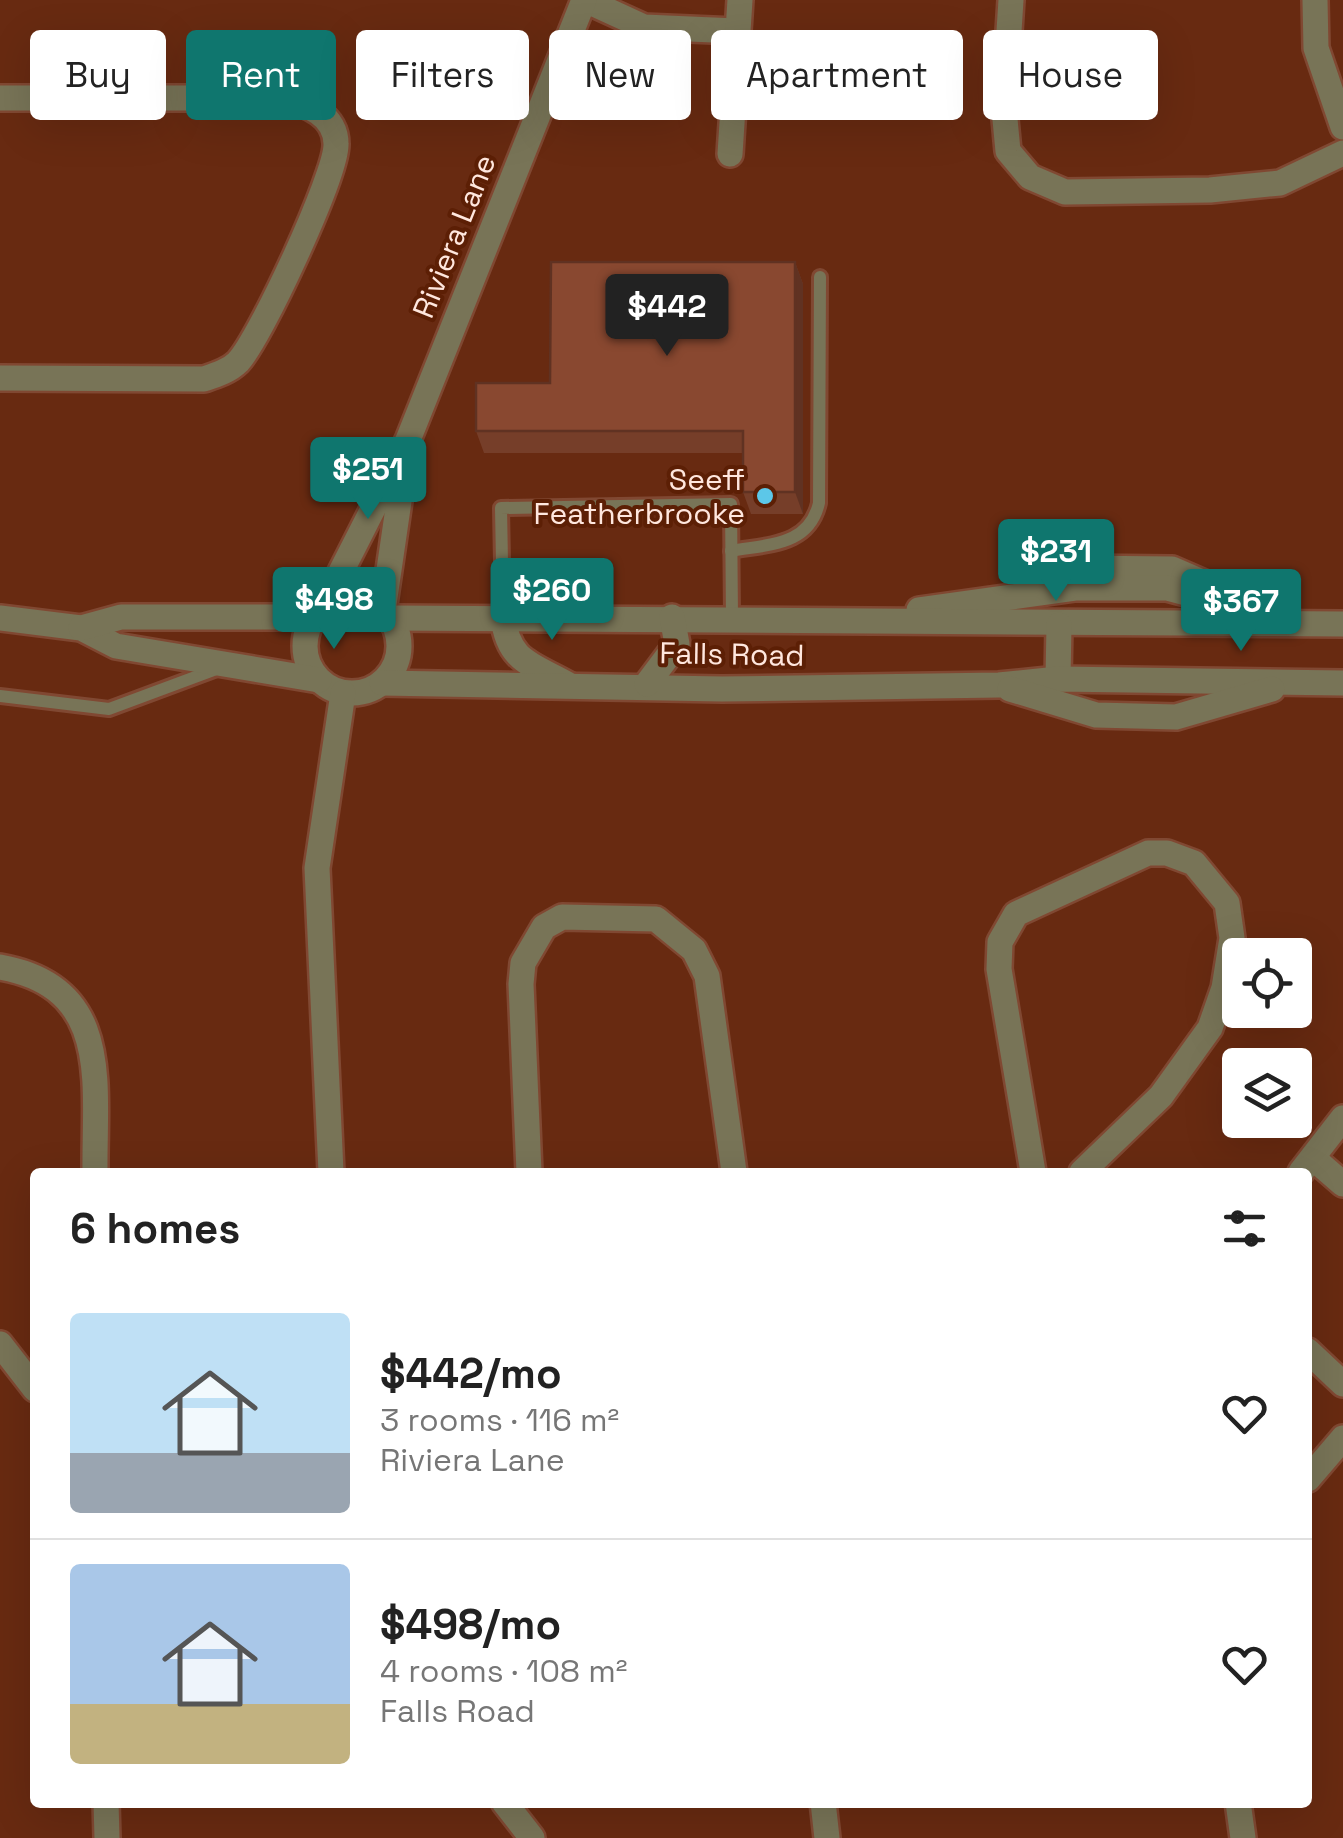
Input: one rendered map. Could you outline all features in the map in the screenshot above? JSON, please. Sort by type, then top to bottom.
[{"type":"street","points":[[584,0],[644,27],[713,30]]},
{"type":"street","name":"Riviera Lane","points":[[318,614],[408,440],[584,0]]},
{"type":"street","points":[[736,30],[740,0]]},
{"type":"street","points":[[1011,0],[1008,151],[1030,177],[1065,192],[1210,190],[1280,182],[1343,152]]},
{"type":"street","points":[[1315,0],[1316,48],[1343,127]]},
{"type":"street","points":[[0,98],[283,98],[308,104],[328,119],[336,142],[331,176],[255,334],[238,361],[222,373],[204,378],[0,378]]},
{"type":"street","points":[[730,154],[732,120]]},
{"type":"street","name":"Riviera Lane","points":[[387,614],[408,440]]},
{"type":"street","points":[[834,622],[1075,588],[1167,588],[1295,623]]},
{"type":"street","name":"Falls Road","points":[[81,628],[121,617],[318,614],[342,600],[357,599],[387,614],[672,616],[834,622]]},
{"type":"street","points":[[318,614],[305,643],[306,656],[319,680]]},
{"type":"street","points":[[382,683],[392,672],[400,646],[387,614]]},
{"type":"street","points":[[647,684],[677,644],[672,616]]},
{"type":"street","points":[[503,617],[506,642],[515,654],[573,687]]},
{"type":"street","name":"Falls Road","points":[[0,618],[81,628],[116,646],[319,680],[343,693],[370,690],[382,683],[573,687],[998,686]]},
{"type":"street","points":[[834,622],[1343,624]]},
{"type":"street","points":[[1058,679],[1059,624]]},
{"type":"street","points":[[998,686],[1058,679],[1343,683]]},
{"type":"street","points":[[998,686],[1096,715],[1176,717],[1296,682]]},
{"type":"street","points":[[331,1168],[317,868],[343,693]]},
{"type":"street","points":[[1032,1168],[999,969],[1000,942],[1016,914],[1038,901],[1097,880],[1148,853],[1167,853],[1194,862],[1227,903],[1232,938],[1224,988],[1210,1028],[1161,1096],[1086,1168]]},
{"type":"street","points":[[529,1168],[523,962],[544,927],[562,917],[634,917],[656,919],[672,928],[694,950],[706,976],[733,1168]]},
{"type":"street","points":[[0,967],[32,973],[67,996],[86,1024],[94,1066],[95,1168]]},
{"type":"street","points":[[1343,1118],[1307,1165],[1343,1184]]},
{"type":"street","points":[[0,1344],[30,1383]]},
{"type":"street","points":[[1312,1355],[1343,1384]]},
{"type":"street","points":[[1312,1474],[1343,1438]]},
{"type":"street","points":[[106,1808],[107,1838]]},
{"type":"street","points":[[509,1808],[532,1838]]},
{"type":"street","points":[[823,1808],[828,1838]]},
{"type":"street","points":[[1239,1808],[1243,1838]]},
{"type":"lane","points":[[731,551],[799,538],[814,522],[819,503],[820,277]]},
{"type":"lane","points":[[503,617],[501,508],[730,504],[732,618]]},
{"type":"lane","points":[[0,696],[109,709],[224,666]]},
{"type":"building","points":[[551,262],[795,262],[795,492],[743,492],[743,431],[476,431],[476,383],[550,383]]},
{"type":"place","name":"Seeff Featherbrooke","points":[[765,496]]}]
